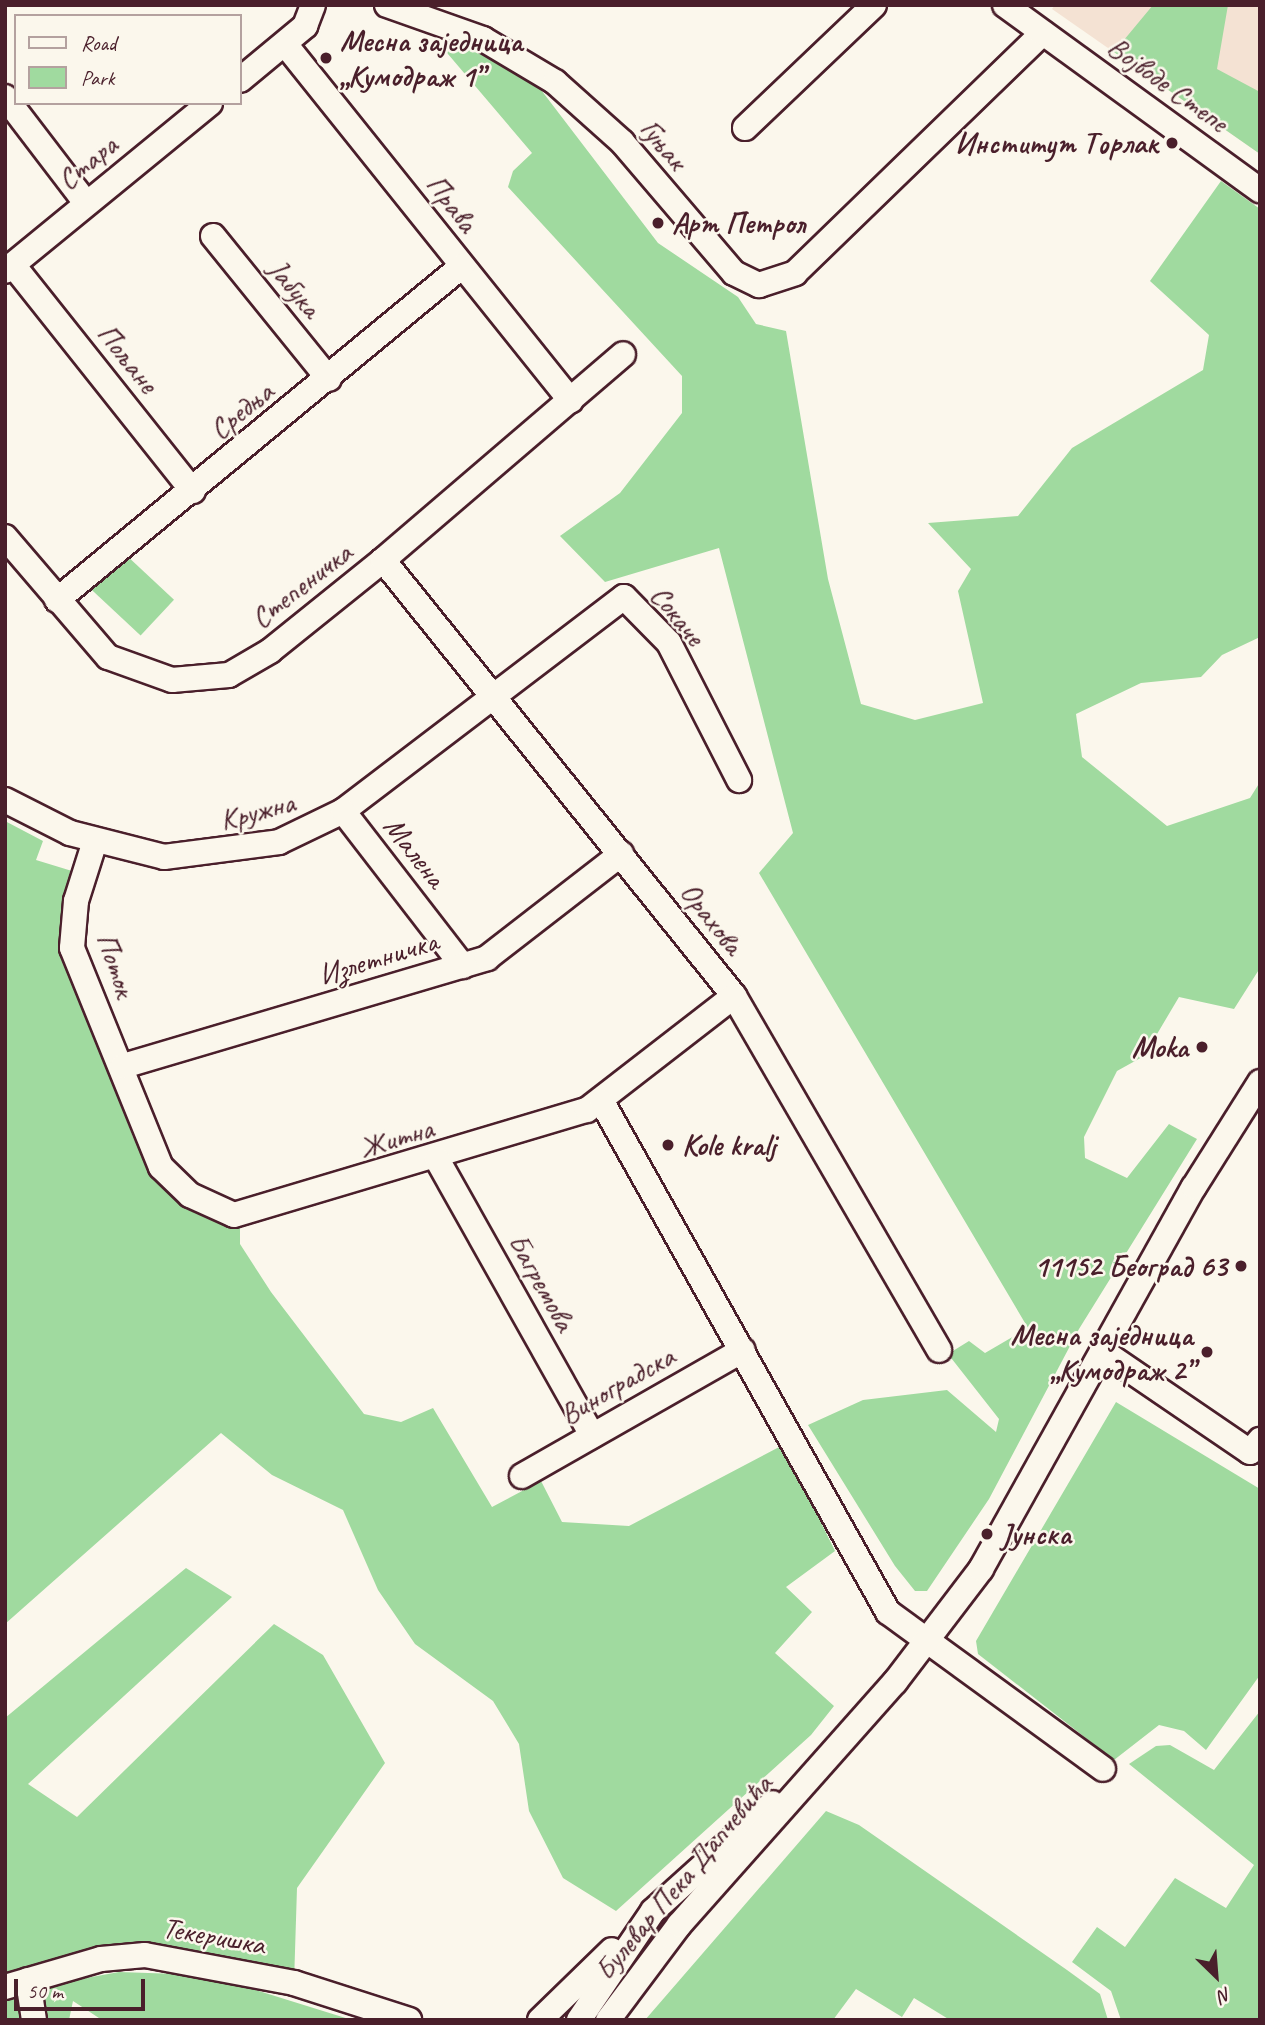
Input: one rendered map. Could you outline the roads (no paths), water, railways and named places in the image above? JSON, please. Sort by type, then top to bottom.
[{"type":"street","points":[[242,78],[305,26],[313,5]]},
{"type":"street","name":"Гуњак","points":[[387,5],[482,39],[555,82],[622,142],[734,273],[759,285],[795,273],[1043,33]]},
{"type":"street","points":[[745,128],[874,5]]},
{"type":"street","name":"Војводе Степе","points":[[1005,5],[1260,190]]},
{"type":"street","name":"Права","points":[[285,44],[571,401]]},
{"type":"street","points":[[5,97],[86,203]]},
{"type":"street","name":"Стара","points":[[9,268],[208,105]]},
{"type":"street","name":"Јабука","points":[[213,236],[329,379]]},
{"type":"street","name":"Средња","points":[[57,600],[193,491],[463,266]]},
{"type":"street","name":"Пољане","points":[[9,268],[193,491]]},
{"type":"street","name":"Степеничка","points":[[5,537],[57,600],[120,663],[172,680],[212,679],[261,657],[383,560],[623,354]]},
{"type":"street","name":"Орахова","points":[[383,560],[734,996],[939,1350]]},
{"type":"street","name":"Сокаче","points":[[493,694],[614,600],[630,599],[668,643],[739,780]]},
{"type":"street","name":"Кружна","points":[[5,800],[95,841],[164,856],[203,857],[279,842],[343,811],[493,694]]},
{"type":"street","name":"Малена","points":[[343,811],[463,966]]},
{"type":"street","name":"Поток","points":[[95,841],[76,901],[72,948],[123,1066]]},
{"type":"street","name":"Излетничка","points":[[123,1066],[463,966],[512,943],[621,854]]},
{"type":"street","name":"Житна","points":[[123,1066],[139,1125],[161,1167],[190,1195],[234,1215],[437,1159],[602,1102],[734,996]]},
{"type":"street","name":"Булевар Пека Дапчевића","points":[[608,2020],[626,1994],[808,1775],[926,1643],[1012,1521],[1102,1351],[1260,1082]]},
{"type":"street","points":[[602,1102],[882,1603],[926,1643],[1103,1769]]},
{"type":"street","name":"Багремова","points":[[437,1159],[592,1435]]},
{"type":"street","name":"Виноградска","points":[[522,1476],[743,1350]]},
{"type":"street","points":[[1102,1351],[1250,1452],[1260,1440]]},
{"type":"street","name":"Булевар Пека Дапчевића","points":[[579,2020],[653,1911],[732,1834],[808,1775]]},
{"type":"street","points":[[540,2020],[653,1911]]},
{"type":"street","name":"Текеришка","points":[[16,1983],[101,1959],[145,1955],[294,1983],[409,2020]]},
{"type":"street","points":[[16,1983],[34,2020]]},
{"type":"street","points":[[624,2020],[626,1994]]},
{"type":"place","name":"Месна заједница „Кумодраж 1”","points":[[326,58]]},
{"type":"place","name":"Институт Торлак","points":[[1172,143]]},
{"type":"place","name":"Арт Петрол","points":[[658,223]]},
{"type":"place","name":"Moka","points":[[1202,1047]]},
{"type":"place","name":"Kole kralj","points":[[668,1145]]},
{"type":"place","name":"11152 Београд 63","points":[[1241,1266]]},
{"type":"place","name":"Месна заједница „Кумодраж 2”","points":[[1207,1352]]},
{"type":"place","name":"Јунска","points":[[987,1534]]}]
